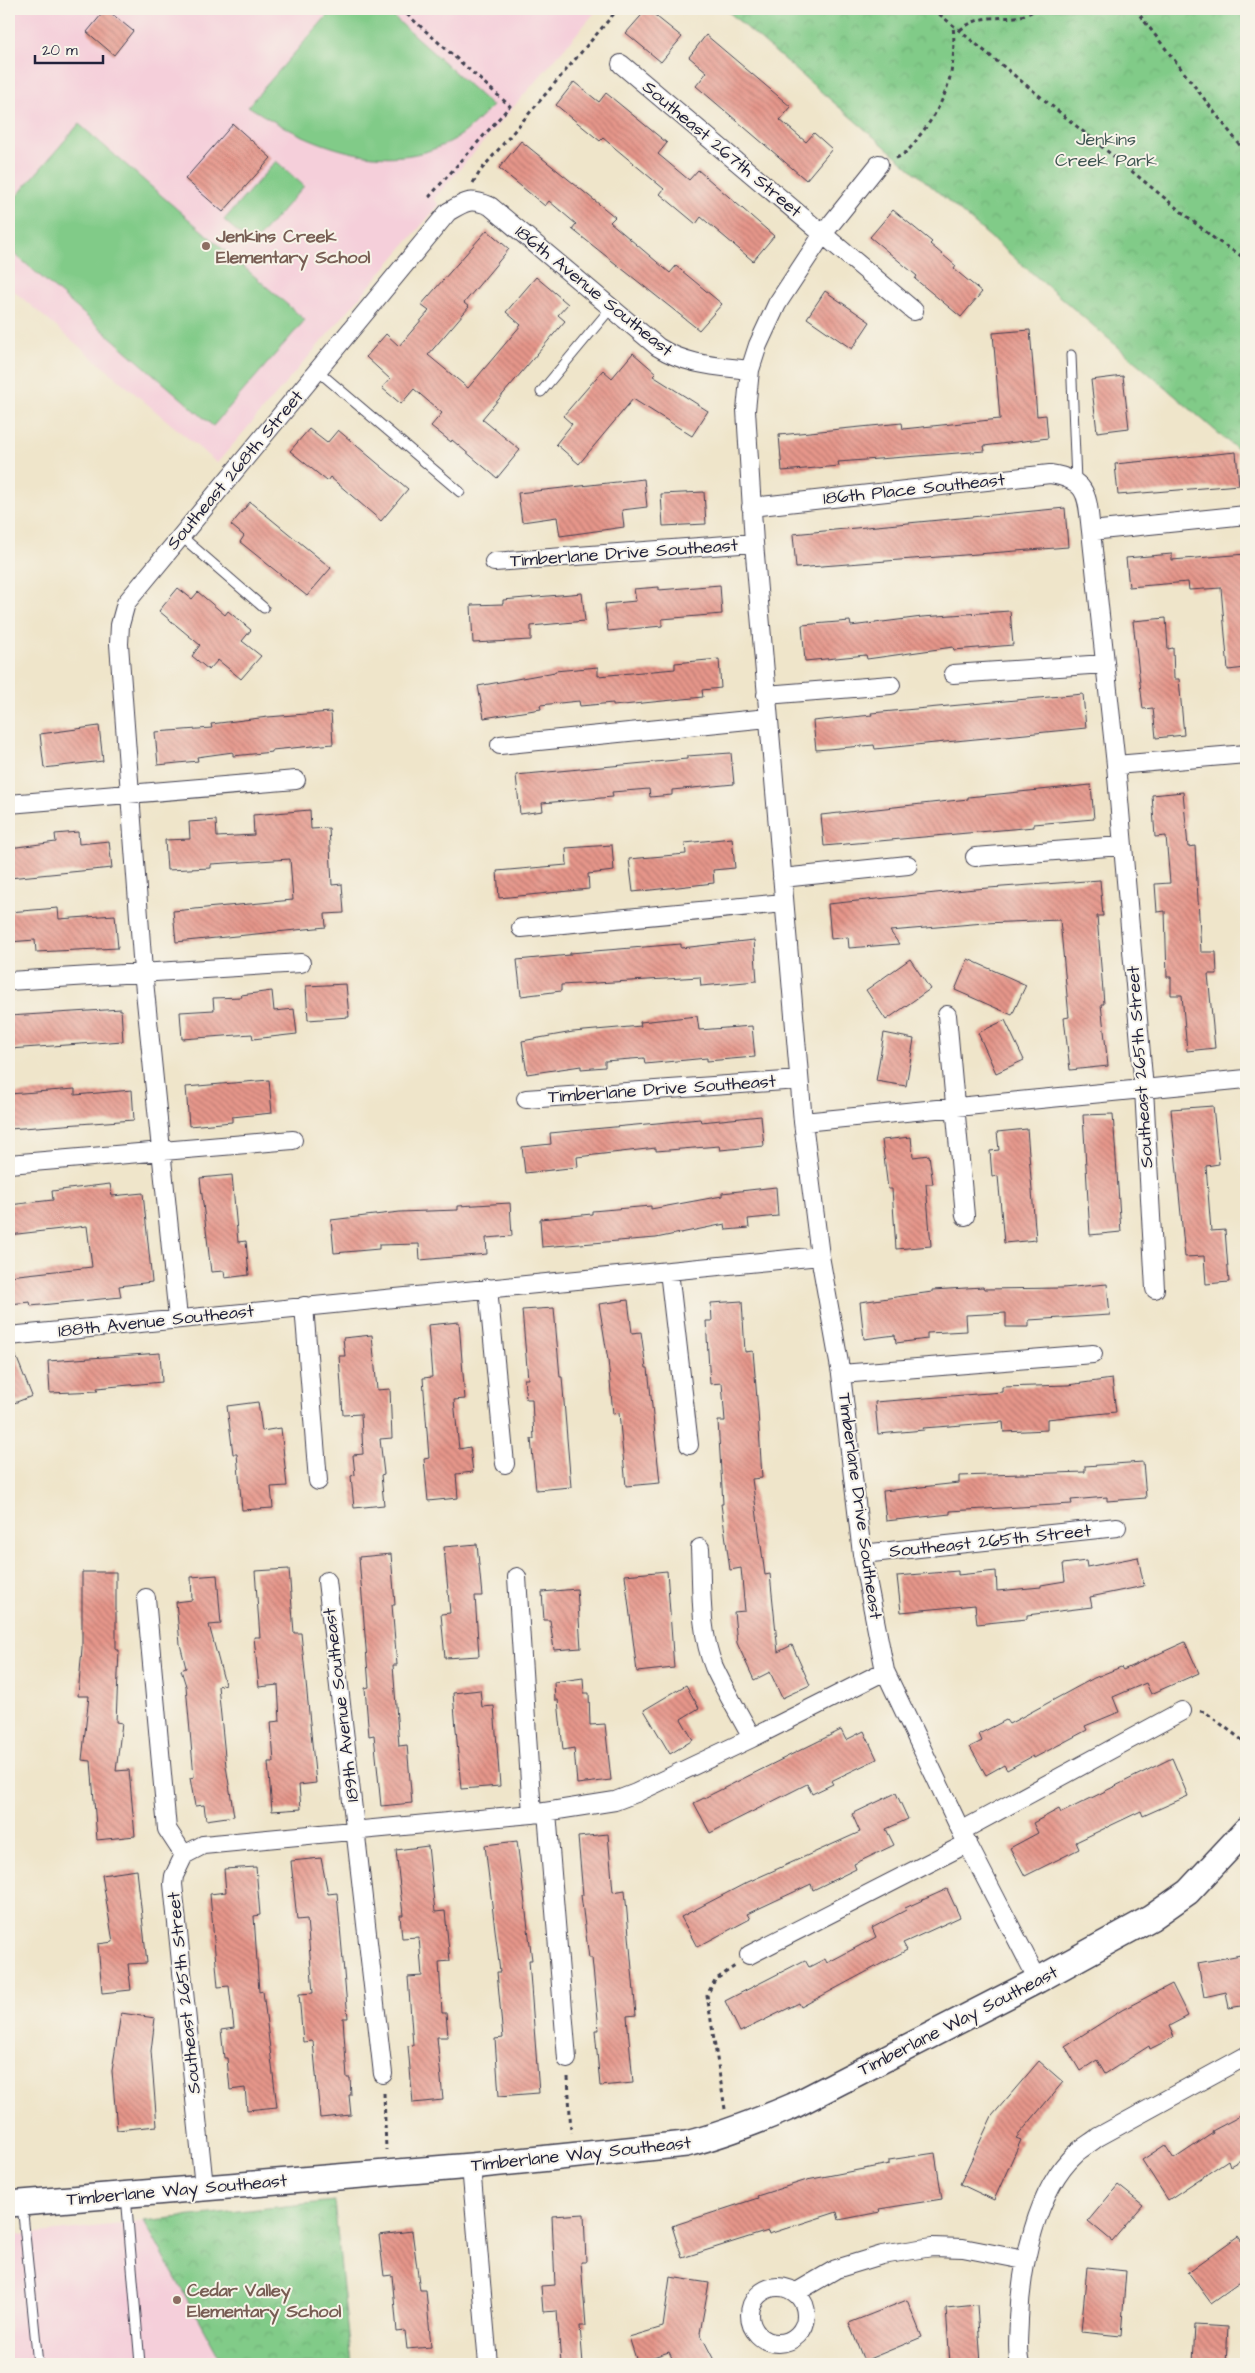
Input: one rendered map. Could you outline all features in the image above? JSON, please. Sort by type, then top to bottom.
[{"type":"street","name":"Southeast 267th Street","points":[[621,64],[914,311]]},
{"type":"street","points":[[750,370],[758,345],[777,304],[822,234],[879,164]]},
{"type":"street","name":"Southeast 268th Street","points":[[178,1318],[143,971],[119,644],[120,625],[126,602],[448,212],[464,202],[475,200]]},
{"type":"street","name":"186th Avenue Southeast","points":[[475,200],[490,206],[658,347],[674,357],[695,363],[750,370]]},
{"type":"street","name":"Timberlane Drive Southeast","points":[[750,370],[746,410],[751,507],[802,1122],[820,1256],[841,1374],[862,1554],[885,1672],[964,1837],[1038,1980]]},
{"type":"street","name":"186th Place Southeast","points":[[751,507],[1050,474],[1076,482]]},
{"type":"street","name":"Southeast 265th Street","points":[[1076,482],[1086,494],[1116,765],[1144,1089],[1155,1290]]},
{"type":"street","points":[[1091,531],[1246,515]]},
{"type":"street","name":"Timberlane Drive Southeast","points":[[494,562],[754,543]]},
{"type":"street","points":[[953,674],[1104,664]]},
{"type":"street","points":[[766,695],[891,685]]},
{"type":"street","points":[[500,746],[768,718]]},
{"type":"street","points":[[1116,765],[1246,754]]},
{"type":"street","points":[[9,804],[296,780]]},
{"type":"street","points":[[975,857],[1122,846]]},
{"type":"street","points":[[782,878],[908,865]]},
{"type":"street","points":[[521,928],[784,903]]},
{"type":"street","points":[[9,981],[143,971],[301,963]]},
{"type":"street","points":[[947,1015],[965,1216]]},
{"type":"street","points":[[802,1122],[1246,1079]]},
{"type":"street","name":"Timberlane Drive Southeast","points":[[526,1099],[799,1080]]},
{"type":"street","points":[[9,1164],[293,1140]]},
{"type":"street","name":"188th Avenue Southeast","points":[[9,1336],[820,1256]]},
{"type":"street","points":[[669,1271],[688,1446]]},
{"type":"street","points":[[488,1288],[504,1464]]},
{"type":"street","points":[[304,1306],[318,1481]]},
{"type":"street","name":"Timberlane Drive Southeast","points":[[841,1374],[1093,1354]]},
{"type":"street","name":"Southeast 265th Street","points":[[862,1554],[1117,1527]]},
{"type":"street","points":[[700,1548],[705,1632],[709,1651],[714,1666],[752,1738]]},
{"type":"street","points":[[517,1577],[539,1813],[567,2059]]},
{"type":"street","name":"189th Avenue Southeast","points":[[327,1581],[383,2074]]},
{"type":"street","points":[[146,1598],[166,1829],[184,1855],[204,1845],[539,1813],[615,1800],[636,1793],[885,1672]]},
{"type":"street","points":[[749,1956],[964,1837],[1182,1711]]},
{"type":"street","name":"Timberlane Way Southeast","points":[[15,2204],[572,2156],[686,2144],[728,2132],[793,2106],[1038,1980],[1151,1918],[1188,1892],[1246,1830]]},
{"type":"street","name":"Southeast 265th Street","points":[[184,1855],[172,1884],[204,2187]]},
{"type":"street","points":[[1020,2364],[1020,2297],[1024,2260],[1037,2220],[1049,2193],[1076,2154],[1098,2137],[1246,2056]]},
{"type":"street","points":[[471,2166],[488,2364]]},
{"type":"street","points":[[795,2293],[836,2270],[882,2255],[932,2247],[963,2248],[1024,2260]]},
{"type":"lane","points":[[541,392],[611,308]]},
{"type":"lane","points":[[1071,355],[1076,482]]},
{"type":"lane","points":[[318,370],[460,492]]},
{"type":"lane","points":[[181,536],[264,608]]},
{"type":"lane","points":[[126,2195],[140,2364]]},
{"type":"lane","points":[[15,2204],[38,2364]]},
{"type":"path","points":[[401,9],[510,106],[430,196],[448,212]]},
{"type":"path","points":[[475,200],[473,181],[481,170],[618,9]]},
{"type":"path","points":[[933,9],[1216,240],[1246,259]]},
{"type":"path","points":[[960,30],[982,18],[1012,18],[1024,16],[1036,9]]},
{"type":"path","points":[[1135,9],[1246,153]]},
{"type":"path","points":[[879,164],[905,155],[936,116],[951,74],[954,41],[952,24]]},
{"type":"path","points":[[1182,1711],[1206,1712],[1246,1743]]},
{"type":"path","points":[[728,2132],[706,1995],[716,1980],[749,1956]]},
{"type":"path","points":[[567,2059],[572,2156]]},
{"type":"path","points":[[383,2074],[386,2173]]},
{"type":"shaded area","name":"Jenkins Creek Elementary School","points":[[9,9],[598,9],[434,199],[439,205],[217,463],[9,287]]},
{"type":"shaded area","name":"Cedar Valley Elementary School","points":[[334,2201],[351,2364],[9,2364],[9,2236]]},
{"type":"green space","points":[[333,9],[385,9],[492,106],[475,124],[460,136],[429,151],[402,156],[375,156],[348,152],[322,144],[296,133],[248,106]]},
{"type":"green space","name":"Jenkins Creek Park","points":[[725,9],[1246,9],[1246,457]]},
{"type":"green space","points":[[79,124],[305,320],[213,426],[9,249],[9,205]]},
{"type":"green space","points":[[276,161],[304,186],[252,245],[224,220]]},
{"type":"green space","points":[[334,2201],[351,2364],[223,2364],[144,2221]]},
{"type":"building","points":[[106,9],[133,31],[114,55],[87,32]]},
{"type":"building","points":[[647,9],[682,37],[661,62],[626,33]]},
{"type":"building","points":[[706,35],[791,107],[780,120],[806,142],[814,133],[832,149],[806,180],[696,86],[707,72],[689,57]]},
{"type":"building","points":[[574,82],[599,102],[606,93],[667,143],[658,154],[689,180],[698,170],[774,236],[753,261],[701,217],[696,224],[660,194],[664,189],[603,138],[600,141],[556,105]]},
{"type":"building","points":[[233,124],[271,158],[223,212],[185,179]]},
{"type":"building","points":[[521,141],[615,217],[610,222],[670,273],[676,266],[722,304],[699,330],[572,229],[576,224],[549,201],[545,206],[499,168]]},
{"type":"building","points":[[893,210],[932,242],[930,244],[956,266],[954,269],[982,292],[961,317],[915,279],[917,276],[870,237]]},
{"type":"building","points":[[487,230],[509,249],[464,303],[469,307],[428,355],[468,388],[521,325],[506,312],[536,277],[568,304],[558,315],[565,321],[482,419],[520,450],[497,478],[452,440],[451,442],[431,426],[442,413],[414,389],[401,404],[382,388],[390,379],[366,357],[386,334],[399,346],[429,311],[421,305]]},
{"type":"building","points":[[825,291],[870,322],[852,349],[807,318]]},
{"type":"building","points":[[1030,330],[1037,416],[1046,415],[1048,438],[984,446],[985,451],[838,462],[839,466],[782,471],[779,435],[902,423],[903,429],[1000,419],[993,333]]},
{"type":"building","points":[[633,353],[656,373],[653,376],[708,411],[692,436],[633,399],[579,464],[556,444],[572,424],[563,416],[603,370],[612,378]]},
{"type":"building","points":[[1123,376],[1129,428],[1097,432],[1091,380]]},
{"type":"building","points":[[309,429],[327,443],[338,430],[408,489],[381,521],[330,477],[327,481],[290,451]]},
{"type":"building","points":[[1236,452],[1239,485],[1118,495],[1115,464]]},
{"type":"building","points":[[644,479],[647,507],[622,510],[624,527],[560,536],[557,517],[522,522],[518,493]]},
{"type":"building","points":[[704,492],[706,524],[663,526],[661,494]]},
{"type":"building","points":[[250,502],[331,568],[307,596],[240,542],[244,536],[231,525]]},
{"type":"building","points":[[1065,508],[1068,547],[796,568],[793,534]]},
{"type":"building","points":[[1172,554],[1172,560],[1246,554],[1246,668],[1228,670],[1221,588],[1189,590],[1188,582],[1129,587],[1126,558]]},
{"type":"building","points":[[720,585],[722,614],[662,619],[662,626],[608,631],[605,604],[636,601],[634,589],[659,587],[659,590]]},
{"type":"building","points":[[178,588],[192,599],[198,592],[225,615],[228,611],[251,630],[242,641],[261,656],[241,679],[218,660],[209,670],[192,656],[200,645],[159,611]]},
{"type":"building","points":[[582,593],[585,621],[531,626],[531,640],[473,643],[471,605],[503,604],[503,600]]},
{"type":"building","points":[[1010,611],[1013,645],[954,650],[953,647],[867,659],[866,655],[805,661],[802,625],[850,621],[851,626],[922,617]]},
{"type":"building","points":[[1166,618],[1168,649],[1173,648],[1174,679],[1179,679],[1184,735],[1156,738],[1153,708],[1143,709],[1133,621]]},
{"type":"building","points":[[719,659],[721,688],[702,690],[703,697],[613,706],[613,703],[580,706],[579,701],[540,705],[541,709],[484,718],[478,686],[555,671],[598,667],[598,676],[675,669],[675,663]]},
{"type":"building","points":[[1083,694],[1086,728],[875,749],[874,745],[816,750],[813,721],[872,715],[871,713]]},
{"type":"building","points":[[331,712],[333,744],[233,756],[233,752],[197,757],[198,761],[158,765],[155,732],[212,728],[211,724]]},
{"type":"building","points":[[99,726],[103,761],[44,768],[40,734]]},
{"type":"building","points":[[731,753],[734,784],[672,790],[672,795],[650,797],[649,789],[612,792],[613,797],[542,803],[543,811],[520,814],[516,775]]},
{"type":"building","points":[[1091,785],[1094,819],[1034,824],[1034,827],[824,846],[821,815],[968,799],[968,797]]},
{"type":"building","points":[[1183,792],[1188,847],[1195,846],[1201,952],[1216,952],[1217,974],[1208,974],[1215,1048],[1187,1051],[1182,995],[1171,995],[1171,977],[1167,977],[1165,911],[1157,912],[1155,884],[1170,883],[1166,836],[1155,837],[1152,795]]},
{"type":"building","points":[[310,810],[311,829],[329,828],[332,885],[342,884],[344,913],[325,914],[326,927],[176,942],[173,911],[293,900],[290,859],[211,864],[211,868],[167,870],[165,840],[190,839],[189,822],[216,820],[217,837],[254,835],[253,815]]},
{"type":"building","points":[[78,832],[79,844],[109,841],[112,868],[9,878],[9,848],[56,842],[55,834]]},
{"type":"building","points":[[732,838],[735,868],[713,870],[714,883],[633,892],[629,859],[686,854],[685,843]]},
{"type":"building","points":[[612,845],[614,871],[588,874],[589,889],[499,898],[497,871],[567,865],[566,848]]},
{"type":"building","points":[[1100,880],[1103,916],[1097,916],[1104,1004],[1101,1004],[1108,1066],[1070,1070],[1064,1018],[1069,1017],[1060,920],[984,923],[890,931],[899,944],[849,948],[848,937],[831,939],[828,904],[975,889]]},
{"type":"building","points":[[58,908],[59,919],[115,915],[118,948],[36,952],[35,940],[9,942],[9,912]]},
{"type":"building","points":[[754,940],[757,981],[701,986],[700,977],[561,985],[561,991],[521,996],[517,960],[570,955],[570,953],[681,944],[681,948]]},
{"type":"building","points":[[910,959],[930,989],[886,1020],[866,990]]},
{"type":"building","points":[[968,959],[1026,985],[1012,1015],[955,990]]},
{"type":"building","points":[[346,984],[349,1017],[308,1020],[306,986]]},
{"type":"building","points":[[272,991],[274,1011],[294,1009],[297,1034],[253,1039],[252,1034],[182,1039],[180,1012],[214,1010],[213,998],[242,997],[241,995]]},
{"type":"building","points":[[121,1009],[123,1041],[9,1049],[9,1016]]},
{"type":"building","points":[[697,1016],[699,1030],[752,1026],[755,1057],[707,1061],[707,1058],[645,1064],[644,1058],[605,1061],[605,1067],[581,1069],[581,1066],[527,1074],[522,1041],[573,1032],[641,1026],[640,1022]]},
{"type":"building","points":[[1005,1020],[1024,1060],[996,1073],[978,1033]]},
{"type":"building","points":[[884,1033],[914,1039],[906,1086],[876,1081]]},
{"type":"building","points":[[269,1080],[272,1113],[232,1117],[232,1122],[189,1126],[186,1087]]},
{"type":"building","points":[[75,1089],[75,1095],[132,1090],[134,1120],[9,1129],[9,1094]]},
{"type":"building","points":[[1213,1106],[1219,1164],[1206,1166],[1211,1231],[1225,1230],[1229,1282],[1206,1284],[1204,1256],[1185,1257],[1171,1109]]},
{"type":"building","points":[[1113,1114],[1121,1232],[1090,1235],[1083,1115]]},
{"type":"building","points":[[761,1116],[764,1146],[720,1150],[719,1146],[656,1151],[656,1148],[577,1157],[578,1167],[525,1173],[522,1147],[551,1144],[550,1133],[700,1119],[701,1122]]},
{"type":"building","points":[[1027,1129],[1036,1240],[1004,1243],[998,1176],[992,1177],[990,1151],[999,1150],[997,1132]]},
{"type":"building","points":[[911,1137],[913,1157],[929,1155],[933,1184],[926,1184],[931,1246],[896,1249],[892,1189],[888,1189],[882,1140]]},
{"type":"building","points":[[232,1175],[238,1242],[246,1241],[249,1275],[225,1278],[224,1271],[211,1272],[200,1178]]},
{"type":"building","points":[[110,1184],[112,1196],[143,1193],[152,1282],[119,1286],[121,1297],[31,1306],[30,1302],[9,1304],[9,1276],[92,1267],[87,1226],[9,1235],[9,1205],[53,1200],[52,1191]]},
{"type":"building","points":[[776,1187],[778,1216],[748,1219],[749,1228],[726,1230],[725,1224],[656,1238],[542,1247],[540,1219],[592,1214],[592,1211],[651,1206],[651,1209],[722,1196],[722,1193]]},
{"type":"building","points":[[510,1203],[512,1236],[486,1238],[487,1254],[420,1260],[419,1244],[379,1245],[379,1249],[334,1253],[331,1220],[400,1212],[458,1210],[458,1206]]},
{"type":"building","points":[[1107,1284],[1110,1315],[1029,1320],[1029,1327],[1006,1327],[1006,1313],[966,1315],[967,1331],[927,1333],[927,1339],[896,1343],[895,1335],[864,1339],[860,1302],[932,1292],[932,1290],[983,1287],[984,1289],[1063,1288]]},
{"type":"building","points":[[628,1300],[632,1333],[641,1332],[646,1368],[648,1368],[660,1483],[626,1486],[619,1413],[613,1414],[608,1360],[599,1304]]},
{"type":"building","points":[[742,1301],[745,1352],[753,1351],[762,1478],[752,1479],[765,1575],[770,1574],[778,1652],[792,1645],[810,1685],[782,1698],[770,1672],[754,1680],[737,1643],[734,1612],[745,1611],[741,1568],[730,1570],[721,1504],[723,1504],[718,1421],[725,1421],[722,1383],[710,1384],[706,1321],[712,1321],[711,1303]]},
{"type":"building","points":[[554,1308],[571,1487],[536,1490],[531,1439],[534,1439],[532,1399],[526,1399],[524,1379],[528,1379],[522,1310]]},
{"type":"building","points":[[459,1322],[465,1399],[454,1400],[459,1449],[470,1447],[473,1472],[456,1474],[458,1498],[428,1501],[424,1459],[429,1458],[423,1378],[432,1377],[428,1325]]},
{"type":"building","points":[[372,1335],[377,1390],[390,1389],[392,1438],[380,1439],[384,1474],[381,1475],[384,1505],[354,1508],[351,1476],[355,1475],[353,1455],[363,1454],[361,1414],[343,1415],[339,1356],[345,1356],[343,1338]]},
{"type":"building","points":[[9,1346],[12,1346],[32,1396],[9,1405]]},
{"type":"building","points":[[160,1353],[162,1382],[97,1388],[98,1391],[50,1393],[48,1361]]},
{"type":"building","points":[[1112,1379],[1116,1412],[1047,1419],[1047,1430],[1004,1432],[1003,1422],[923,1428],[924,1430],[878,1434],[875,1402],[1002,1392],[1002,1387],[1068,1385]]},
{"type":"building","points":[[258,1402],[262,1431],[281,1428],[287,1486],[271,1487],[273,1508],[242,1510],[237,1454],[233,1454],[227,1406]]},
{"type":"building","points":[[1143,1462],[1146,1498],[1107,1501],[1107,1497],[1071,1500],[1072,1504],[950,1511],[950,1514],[886,1521],[883,1491],[959,1483],[959,1476],[1085,1472],[1085,1466]]},
{"type":"building","points":[[477,1544],[482,1596],[475,1596],[479,1656],[445,1658],[441,1614],[450,1613],[444,1547]]},
{"type":"building","points":[[391,1554],[395,1605],[392,1605],[397,1665],[393,1665],[399,1746],[407,1745],[412,1803],[381,1806],[374,1735],[369,1736],[365,1688],[369,1687],[359,1557]]},
{"type":"building","points":[[1138,1557],[1144,1586],[1090,1597],[1092,1607],[1027,1615],[1027,1619],[977,1624],[975,1605],[901,1612],[897,1576],[958,1571],[958,1575],[996,1571],[997,1591],[1041,1587],[1041,1585],[1065,1581],[1063,1564],[1086,1561],[1087,1567]]},
{"type":"building","points":[[289,1569],[294,1633],[301,1633],[316,1783],[299,1785],[301,1809],[272,1811],[268,1762],[274,1762],[271,1722],[280,1721],[278,1685],[259,1687],[254,1637],[260,1637],[255,1571]]},
{"type":"building","points":[[667,1571],[674,1668],[637,1672],[625,1575]]},
{"type":"building","points":[[82,1572],[116,1572],[116,1650],[119,1650],[116,1722],[122,1723],[116,1771],[129,1770],[135,1836],[97,1840],[91,1761],[82,1760],[89,1696],[78,1696],[82,1648]]},
{"type":"building","points":[[217,1575],[221,1624],[209,1625],[225,1684],[218,1686],[226,1766],[234,1816],[206,1820],[204,1805],[195,1806],[190,1778],[194,1777],[186,1686],[181,1670],[186,1668],[180,1644],[176,1602],[192,1600],[191,1577]]},
{"type":"building","points":[[577,1589],[581,1648],[554,1650],[550,1620],[544,1620],[542,1592]]},
{"type":"building","points":[[1185,1642],[1199,1673],[1151,1694],[1146,1683],[1113,1697],[1119,1712],[1085,1726],[1087,1730],[1034,1758],[1033,1756],[1007,1770],[1004,1765],[986,1775],[970,1747],[982,1741],[979,1734],[1006,1720],[1009,1724],[1094,1678],[1121,1667],[1123,1670]]},
{"type":"building","points":[[583,1678],[584,1693],[589,1693],[590,1725],[605,1724],[611,1780],[577,1784],[574,1748],[563,1750],[558,1700],[555,1700],[554,1682]]},
{"type":"building","points":[[686,1685],[699,1708],[681,1719],[693,1740],[670,1754],[644,1710]]},
{"type":"building","points":[[480,1690],[482,1707],[494,1706],[500,1786],[461,1789],[453,1693]]},
{"type":"building","points":[[841,1730],[846,1740],[864,1731],[877,1759],[831,1781],[833,1784],[812,1794],[807,1784],[710,1833],[694,1803]]},
{"type":"building","points":[[1172,1758],[1188,1796],[1143,1816],[1141,1811],[1076,1842],[1079,1849],[1025,1876],[1010,1848],[1038,1833],[1033,1823],[1059,1809],[1061,1813]]},
{"type":"building","points":[[896,1793],[908,1819],[886,1829],[894,1845],[854,1864],[856,1869],[813,1890],[811,1884],[747,1914],[750,1919],[697,1947],[681,1917],[748,1882],[860,1832],[852,1814]]},
{"type":"building","points":[[608,1834],[613,1892],[625,1890],[636,2015],[627,2016],[633,2083],[600,2086],[595,2030],[599,2030],[592,1958],[589,1958],[581,1895],[583,1895],[578,1837]]},
{"type":"building","points":[[517,1841],[532,1960],[529,1960],[539,2093],[499,2096],[495,2039],[503,2038],[497,1972],[500,1972],[485,1845]]},
{"type":"building","points":[[428,1846],[435,1912],[445,1911],[450,1961],[439,1962],[442,2013],[446,2013],[448,2037],[437,2037],[443,2100],[413,2103],[408,2046],[413,2045],[408,1977],[422,1976],[419,1937],[402,1938],[400,1915],[403,1915],[396,1850]]},
{"type":"building","points":[[321,1858],[328,1894],[337,1893],[348,2018],[343,2018],[347,2078],[350,2078],[351,2115],[320,2118],[313,2041],[303,2042],[299,1994],[313,1993],[307,1919],[297,1920],[291,1861]]},
{"type":"building","points":[[256,1867],[260,1915],[254,1916],[259,1992],[263,1991],[277,2107],[247,2110],[245,2088],[230,2090],[227,2058],[224,2058],[221,2030],[234,2028],[229,1986],[218,1987],[210,1894],[226,1892],[224,1869]]},
{"type":"building","points":[[137,1870],[147,1963],[128,1964],[131,1990],[102,1993],[98,1944],[113,1942],[102,1875]]},
{"type":"building","points":[[947,1889],[960,1917],[903,1943],[907,1950],[801,2007],[799,2003],[740,2032],[725,2001],[805,1960],[809,1967],[825,1959],[827,1963],[876,1937],[872,1928],[906,1910],[905,1908]]},
{"type":"building","points":[[1246,1954],[1246,2005],[1229,2008],[1226,1992],[1204,1997],[1198,1963]]},
{"type":"building","points":[[1172,1984],[1188,2016],[1169,2026],[1174,2037],[1150,2049],[1149,2046],[1105,2074],[1097,2060],[1080,2071],[1065,2046],[1122,2010]]},
{"type":"building","points":[[121,2013],[155,2018],[151,2051],[157,2126],[117,2130],[112,2071]]},
{"type":"building","points":[[1039,2061],[1063,2082],[1016,2138],[1021,2140],[994,2200],[960,2184],[992,2116]]},
{"type":"building","points":[[1246,2113],[1246,2157],[1230,2166],[1228,2160],[1168,2200],[1142,2160],[1165,2145],[1174,2159],[1213,2133],[1212,2131]]},
{"type":"building","points":[[935,2153],[942,2199],[879,2209],[880,2212],[839,2220],[837,2212],[769,2234],[768,2231],[682,2258],[672,2226],[807,2180],[889,2164],[889,2160]]},
{"type":"building","points":[[1118,2185],[1143,2205],[1112,2241],[1088,2221]]},
{"type":"building","points":[[584,2214],[586,2262],[581,2262],[586,2326],[580,2326],[583,2364],[561,2364],[557,2311],[543,2312],[541,2286],[555,2285],[552,2216]]},
{"type":"building","points":[[412,2231],[420,2290],[426,2290],[431,2347],[407,2349],[405,2331],[397,2332],[392,2275],[384,2276],[379,2235]]},
{"type":"building","points":[[1238,2236],[1246,2248],[1246,2278],[1211,2303],[1188,2272]]},
{"type":"building","points":[[1087,2267],[1126,2271],[1121,2336],[1081,2332]]},
{"type":"building","points":[[670,2277],[709,2283],[700,2333],[716,2364],[675,2364],[669,2352],[637,2362],[629,2337],[663,2327]]},
{"type":"building","points":[[907,2300],[922,2337],[864,2361],[849,2323]]},
{"type":"building","points":[[977,2305],[981,2364],[950,2364],[946,2308]]},
{"type":"building","points":[[1195,2325],[1228,2327],[1226,2364],[1193,2364]]},
{"type":"place","name":"Jenkins Creek Elementary School","points":[[206,246]]},
{"type":"place","name":"Cedar Valley Elementary School","points":[[177,2300]]}]
